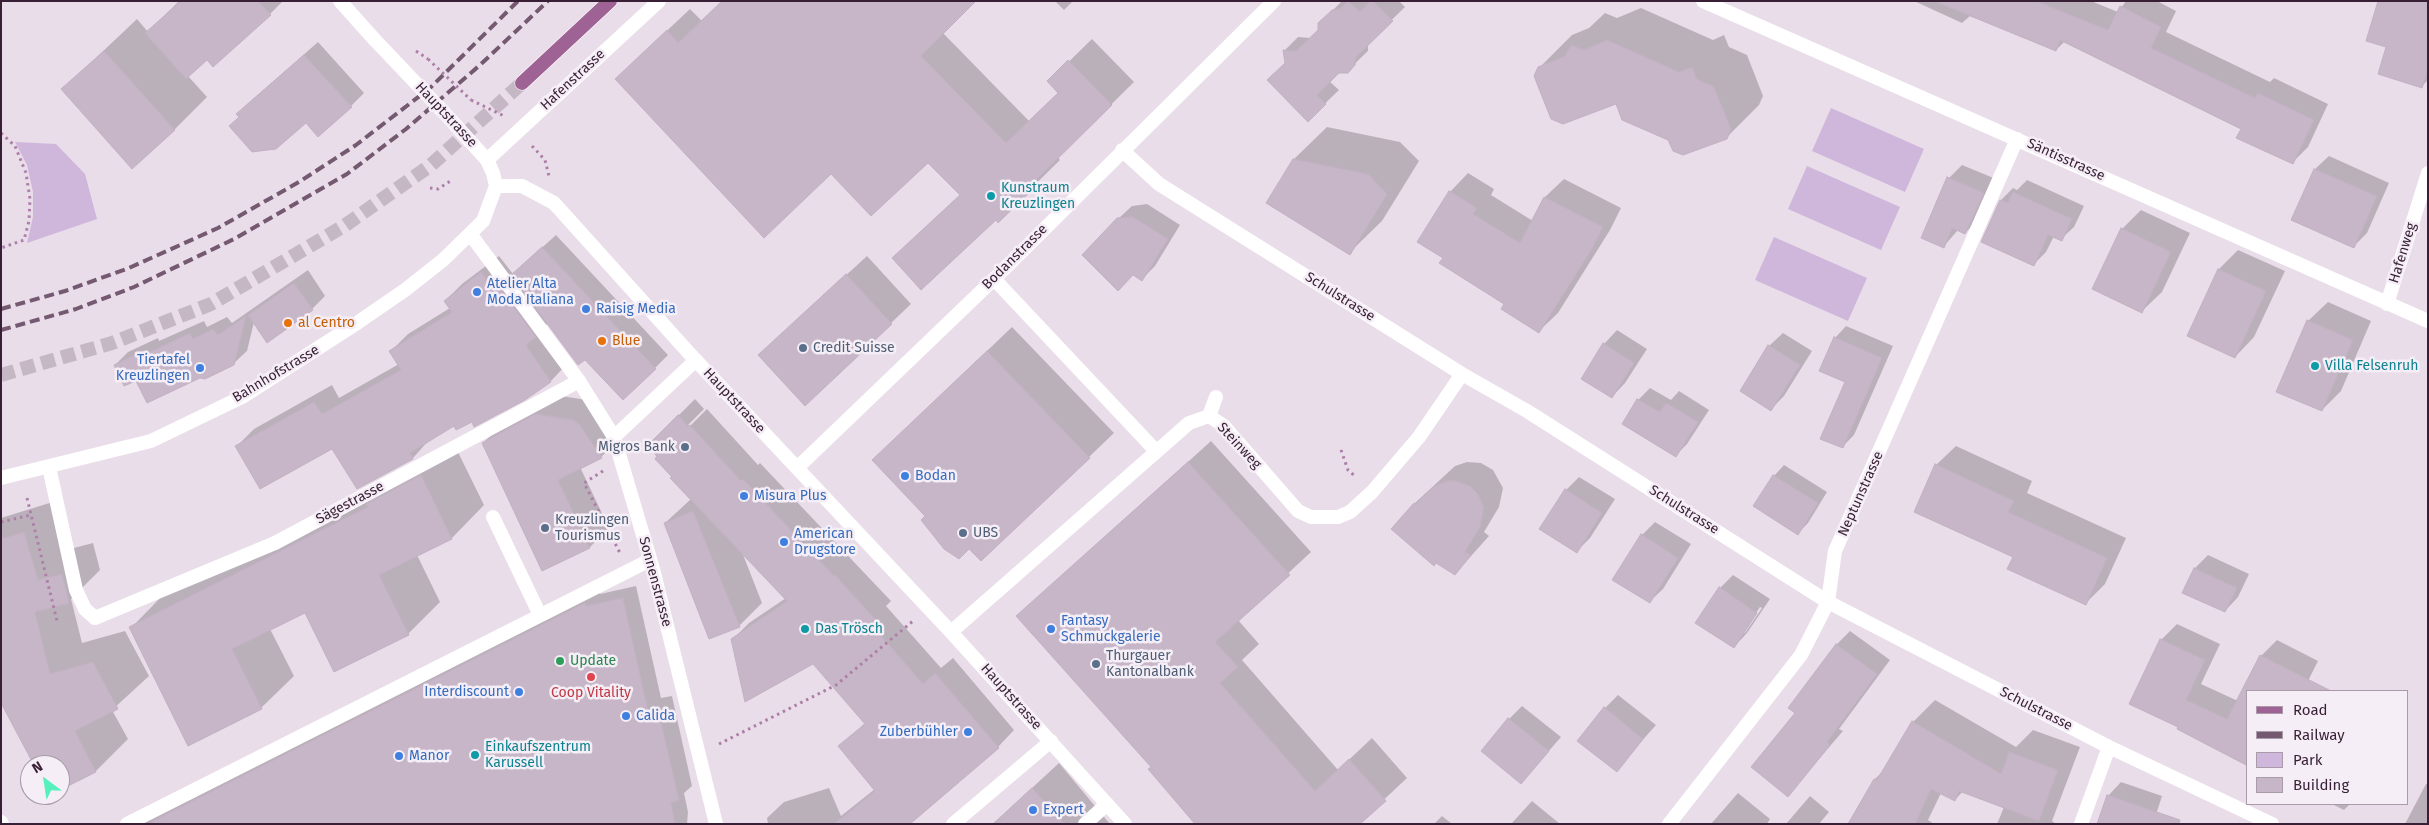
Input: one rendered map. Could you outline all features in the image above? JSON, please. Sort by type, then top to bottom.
[{"type":"main road","points":[[522,83],[610,1]]},
{"type":"street","name":"Hauptstrasse","points":[[340,1],[487,160],[496,186],[522,186],[554,202],[696,360],[951,632],[1124,824]]},
{"type":"street","name":"Hafenstrasse","points":[[487,160],[659,1]]},
{"type":"street","name":"Bodanstrasse","points":[[797,468],[994,279],[1274,1]]},
{"type":"street","name":"Säntisstrasse","points":[[1703,1],[2428,321]]},
{"type":"street","name":"Neptunstrasse","points":[[1669,824],[1801,655],[1828,602],[1835,551],[2017,139]]},
{"type":"street","name":"Schulstrasse","points":[[1122,150],[1159,184],[1462,374],[1527,411],[1828,602],[2109,747],[2272,824]]},
{"type":"street","name":"Hafenweg","points":[[2387,304],[2428,173]]},
{"type":"street","name":"Bahnhofstrasse","points":[[1,478],[151,441],[242,397],[406,290],[470,235],[483,221],[491,204],[496,186]]},
{"type":"street","name":"Sonnenstrasse","points":[[470,235],[579,380],[614,437],[650,560],[716,824]]},
{"type":"street","points":[[994,279],[1156,451]]},
{"type":"street","points":[[614,437],[696,360]]},
{"type":"street","name":"Steinweg","points":[[951,632],[1189,423],[1209,416],[1224,426],[1298,511],[1311,517],[1338,517],[1350,512],[1372,492],[1419,437],[1462,374]]},
{"type":"street","name":"Sägestrasse","points":[[49,467],[76,590],[85,609],[95,618],[114,612],[275,543],[579,380]]},
{"type":"street","points":[[1209,416],[1216,397]]},
{"type":"street","points":[[493,517],[540,615]]},
{"type":"street","points":[[127,824],[650,560]]},
{"type":"street","points":[[953,824],[1050,741]]},
{"type":"street","points":[[2081,824],[2109,747]]},
{"type":"street","points":[[1085,824],[1107,804]]},
{"type":"path","points":[[421,52],[470,100],[505,117]]},
{"type":"path","points":[[1,133],[15,146],[26,173],[30,198],[29,221],[24,240],[1,248]]},
{"type":"path","points":[[430,188],[438,189],[452,180]]},
{"type":"path","points":[[1341,450],[1348,470],[1372,492]]},
{"type":"path","points":[[621,461],[584,483],[629,571]]},
{"type":"path","points":[[27,498],[57,621]]},
{"type":"path","points":[[1,522],[31,514]]},
{"type":"path","points":[[698,754],[836,685],[929,608]]},
{"type":"green space","points":[[1831,108],[1924,149],[1905,192],[1812,151]]},
{"type":"green space","points":[[15,142],[56,144],[85,174],[97,219],[27,243],[33,217],[33,192],[27,165]]},
{"type":"green space","points":[[1807,166],[1900,207],[1881,250],[1788,209]]},
{"type":"green space","points":[[1774,237],[1867,278],[1848,321],[1755,280]]},
{"type":"building","points":[[181,1],[258,1],[271,15],[213,67],[207,60],[186,79],[145,33]]},
{"type":"building","points":[[722,1],[976,1],[921,56],[1006,143],[1058,93],[1047,81],[1068,60],[1112,105],[1036,180],[1039,183],[998,223],[996,220],[921,290],[892,258],[960,195],[928,163],[871,216],[831,174],[764,238],[615,79],[667,30],[678,43]]},
{"type":"building","points":[[1348,1],[1360,12],[1370,1],[1373,1],[1393,21],[1356,57],[1355,65],[1348,73],[1339,73],[1317,95],[1326,104],[1308,122],[1267,80],[1285,63],[1283,50],[1296,51],[1318,30],[1318,23],[1332,10],[1340,9]]},
{"type":"building","points":[[1934,1],[2036,1],[2108,30],[2120,6],[2161,27],[2151,48],[2255,98],[2258,93],[2314,120],[2293,164],[2236,138],[2241,129],[2060,40],[2056,51]]},
{"type":"building","points":[[2378,1],[2428,1],[2428,70],[2422,88],[2378,74],[2386,47],[2366,41]]},
{"type":"building","points":[[1607,40],[1679,72],[1692,67],[1697,79],[1714,87],[1731,129],[1727,139],[1683,155],[1673,151],[1668,140],[1622,120],[1616,104],[1563,124],[1551,119],[1534,76],[1538,67],[1565,56],[1571,45],[1584,50]]},
{"type":"building","points":[[104,51],[175,130],[132,169],[61,89]]},
{"type":"building","points":[[304,55],[352,107],[318,137],[306,123],[276,149],[252,152],[229,126],[239,117],[236,114]]},
{"type":"building","points":[[1293,159],[1368,174],[1387,194],[1350,255],[1266,203]]},
{"type":"building","points":[[2314,169],[2377,196],[2354,248],[2291,220]]},
{"type":"building","points":[[1947,177],[1984,193],[1965,234],[1952,228],[1944,248],[1921,238]]},
{"type":"building","points":[[1449,191],[1477,208],[1473,214],[1520,243],[1544,197],[1603,227],[1592,249],[1539,333],[1501,309],[1504,304],[1439,263],[1443,258],[1417,242]]},
{"type":"building","points":[[2013,192],[2072,219],[2062,241],[2048,235],[2034,266],[1981,242],[2000,200],[2008,203]]},
{"type":"building","points":[[1133,217],[1168,239],[1142,281],[1133,275],[1118,291],[1082,255],[1117,218]]},
{"type":"building","points":[[2121,228],[2171,252],[2142,313],[2092,289]]},
{"type":"building","points":[[542,247],[656,369],[623,400],[585,360],[578,365],[511,275]]},
{"type":"building","points":[[2218,269],[2266,291],[2235,358],[2187,336]]},
{"type":"building","points":[[481,272],[495,290],[499,287],[536,337],[526,345],[551,382],[525,400],[474,427],[472,422],[456,430],[454,426],[410,453],[413,459],[357,489],[332,449],[260,489],[235,446],[314,402],[322,414],[401,370],[389,351],[452,312],[444,301]]},
{"type":"building","points":[[846,274],[892,324],[805,406],[758,355]]},
{"type":"building","points":[[294,283],[313,310],[267,343],[248,315]]},
{"type":"building","points":[[246,316],[234,365],[205,379],[200,378],[147,403],[136,381],[124,386],[114,365],[144,350],[146,354],[190,333],[193,339],[213,329],[218,335]]},
{"type":"building","name":"Villa Felsenruh","points":[[2307,320],[2353,340],[2322,411],[2276,392]]},
{"type":"building","points":[[1834,337],[1882,358],[1843,448],[1820,439],[1845,382],[1819,371]]},
{"type":"building","points":[[1603,343],[1634,363],[1612,398],[1581,379]]},
{"type":"building","points":[[1768,345],[1800,365],[1771,411],[1740,391]]},
{"type":"building","points":[[987,351],[1090,458],[981,561],[969,549],[959,559],[944,549],[921,520],[925,516],[872,460]]},
{"type":"building","points":[[1637,399],[1660,412],[1666,403],[1698,422],[1676,457],[1622,424]]},
{"type":"building","points":[[535,414],[573,420],[580,425],[602,458],[558,480],[590,548],[542,571],[482,443]]},
{"type":"building","points":[[678,415],[688,426],[690,425],[741,481],[743,479],[835,575],[875,619],[870,623],[923,684],[935,673],[999,748],[910,824],[834,824],[875,791],[838,746],[865,724],[813,664],[745,702],[731,639],[787,601],[670,478],[672,477],[655,459],[657,456],[647,446]]},
{"type":"building","points":[[1188,462],[1290,575],[1215,642],[1238,667],[1220,683],[1315,791],[1349,759],[1386,801],[1360,824],[1195,824],[1148,769],[1151,767],[1016,616]]},
{"type":"building","points":[[1935,464],[2014,501],[2008,512],[2107,558],[2086,605],[2007,569],[2013,557],[1914,512]]},
{"type":"building","points":[[421,475],[452,539],[379,575],[409,635],[334,672],[305,613],[232,649],[262,709],[188,746],[129,627],[368,507],[366,504]]},
{"type":"building","points":[[1773,475],[1818,503],[1798,535],[1753,506]]},
{"type":"building","points":[[1447,481],[1456,481],[1470,486],[1478,494],[1484,508],[1480,527],[1465,552],[1471,555],[1455,575],[1436,563],[1434,566],[1391,529],[1414,503],[1416,504],[1434,486]]},
{"type":"building","points":[[1565,489],[1602,513],[1577,553],[1539,529]]},
{"type":"building","points":[[693,511],[740,627],[709,639],[664,523]]},
{"type":"building","points":[[24,532],[38,580],[62,574],[69,603],[35,612],[50,674],[93,662],[118,709],[75,731],[96,772],[70,785],[70,755],[29,755],[1,703],[1,539]]},
{"type":"building","points":[[1641,534],[1678,558],[1650,603],[1612,580]]},
{"type":"building","points":[[2194,568],[2237,588],[2225,612],[2182,593]]},
{"type":"building","points":[[1719,587],[1757,613],[1734,648],[1695,623]]},
{"type":"building","name":"Einkaufszentrum Karussell","points":[[623,598],[648,711],[658,709],[679,800],[671,803],[675,824],[147,824],[585,603],[586,606]]},
{"type":"building","points":[[2160,639],[2205,660],[2186,700],[2227,719],[2260,655],[2329,690],[2246,690],[2246,765],[2177,729],[2178,727],[2129,704]]},
{"type":"building","points":[[1836,644],[1877,674],[1827,742],[1830,745],[1788,797],[1751,767],[1795,713],[1788,708]]},
{"type":"building","points":[[1604,707],[1643,739],[1617,772],[1577,741]]},
{"type":"building","points":[[1508,718],[1549,751],[1521,784],[1481,751]]},
{"type":"building","points":[[1912,721],[2001,774],[2009,752],[2058,770],[2039,821],[1959,791],[1955,801],[1931,789],[1915,824],[1848,824],[1874,779],[1877,780]]},
{"type":"building","points":[[1032,788],[1065,824],[993,824]]},
{"type":"building","points":[[2107,795],[2180,820],[2179,824],[2097,824]]},
{"type":"tunnel","points":[[1,375],[112,343],[211,304],[344,226],[431,165],[522,83]]},
{"type":"railway","points":[[1,309],[65,291],[129,268],[218,228],[299,182],[356,145],[430,88],[518,1]]},
{"type":"railway","points":[[1,330],[76,309],[134,287],[234,239],[347,174],[406,129],[480,65],[548,1]]},
{"type":"place","name":"Kunstraum Kreuzlingen","points":[[991,196]]},
{"type":"place","name":"Atelier Alta Moda Italiana","points":[[477,292]]},
{"type":"place","name":"Raisig Media","points":[[586,309]]},
{"type":"place","name":"al Centro","points":[[288,323]]},
{"type":"place","name":"Blue","points":[[602,341]]},
{"type":"place","name":"Credit Suisse","points":[[803,348]]},
{"type":"place","name":"Villa Felsenruh","points":[[2315,366]]},
{"type":"place","name":"Tiertafel Kreuzlingen","points":[[200,368]]},
{"type":"place","name":"Migros Bank","points":[[685,447]]},
{"type":"place","name":"Bodan","points":[[905,476]]},
{"type":"place","name":"Misura Plus","points":[[744,496]]},
{"type":"place","name":"Kreuzlingen Tourismus","points":[[545,528]]},
{"type":"place","name":"UBS","points":[[963,533]]},
{"type":"place","name":"American Drugstore","points":[[784,542]]},
{"type":"place","name":"Das Trösch","points":[[805,629]]},
{"type":"place","name":"Fantasy Schmuckgalerie","points":[[1051,629]]},
{"type":"place","name":"Update","points":[[560,661]]},
{"type":"place","name":"Thurgauer Kantonalbank","points":[[1096,664]]},
{"type":"place","name":"Coop Vitality","points":[[591,677]]},
{"type":"place","name":"Interdiscount","points":[[519,692]]},
{"type":"place","name":"Calida","points":[[626,716]]},
{"type":"place","name":"Zuberbühler","points":[[968,732]]},
{"type":"place","name":"Einkaufszentrum Karussell","points":[[475,755]]},
{"type":"place","name":"Manor","points":[[399,756]]},
{"type":"place","name":"Expert","points":[[1033,810]]}]
